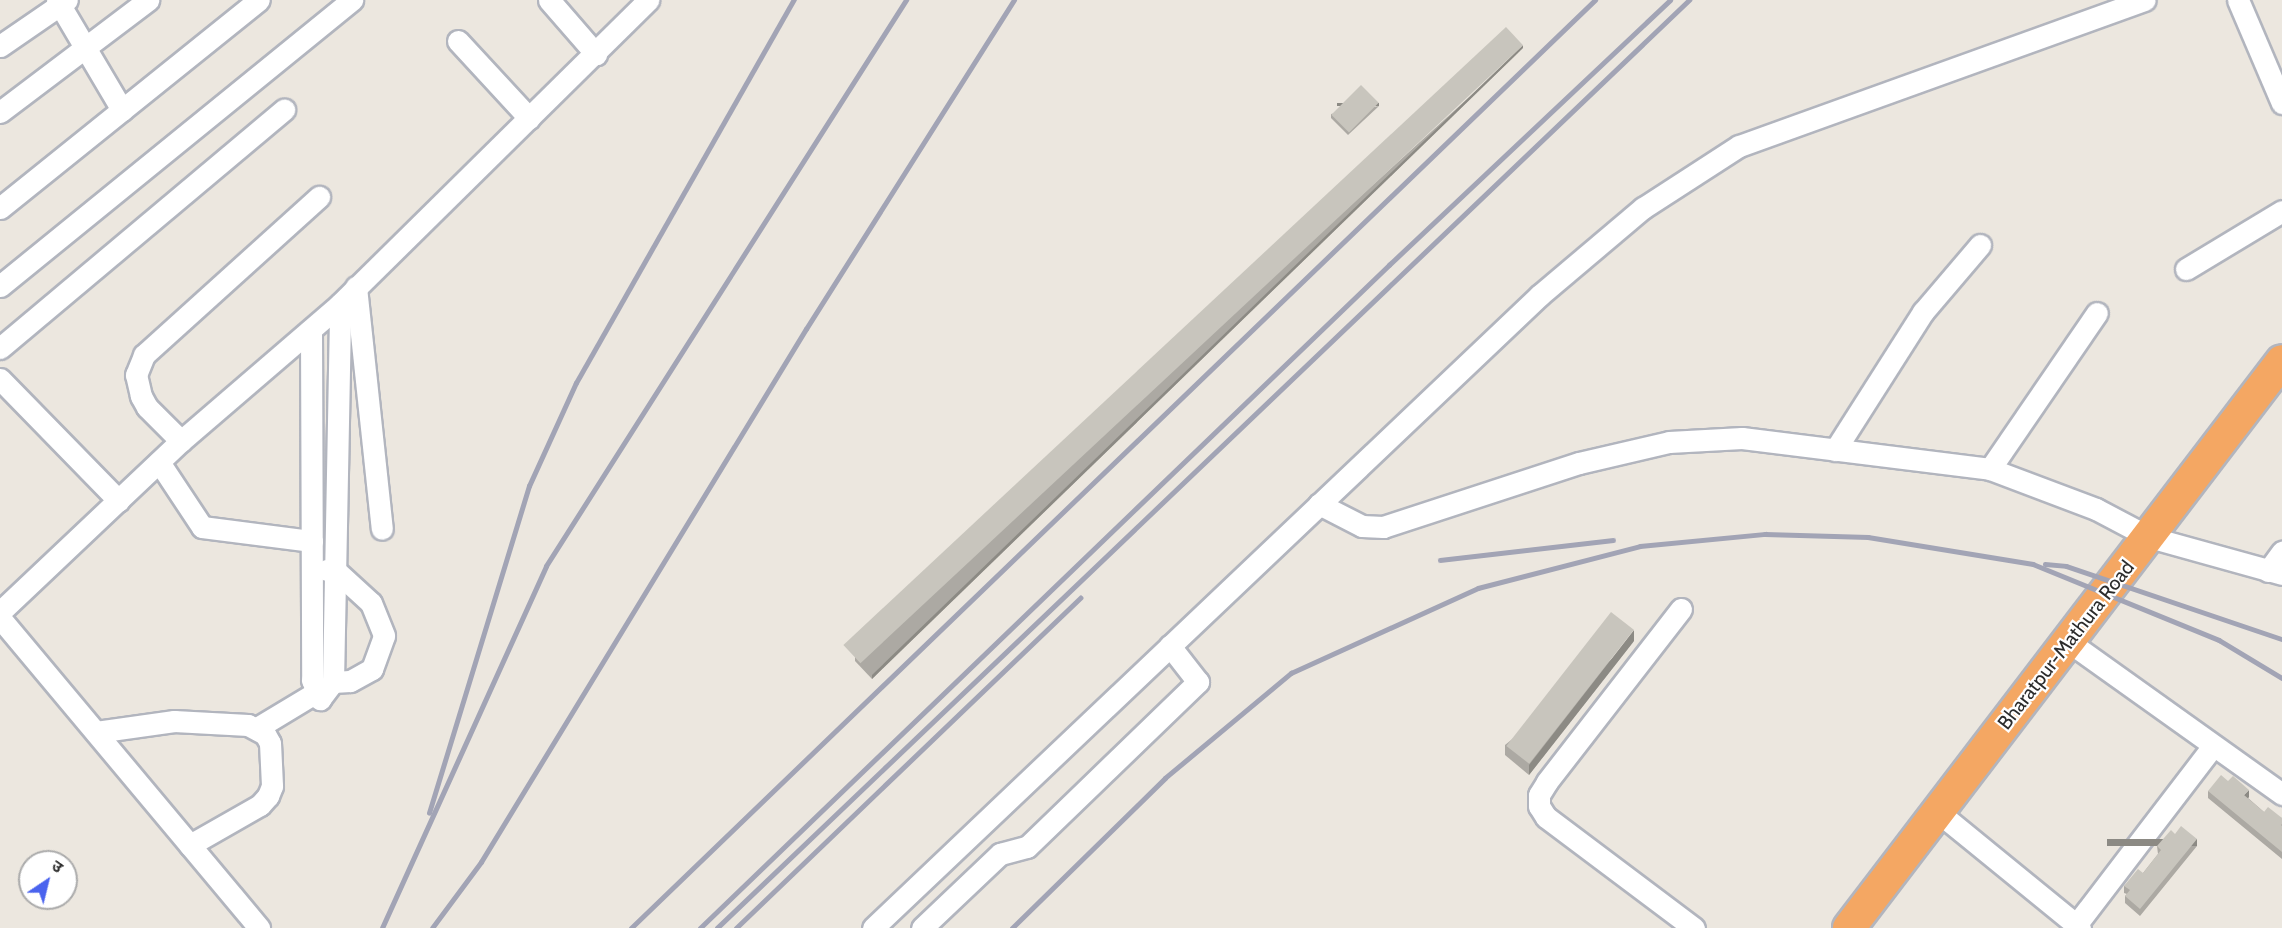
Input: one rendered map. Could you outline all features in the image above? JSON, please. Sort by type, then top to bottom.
[{"type":"highway","name":"Bharatpur-Mathura Road","points":[[1849,928],[2282,361]]},
{"type":"street","points":[[0,112],[148,0]]},
{"type":"street","points":[[0,208],[259,0]]},
{"type":"street","points":[[0,286],[352,0]]},
{"type":"street","points":[[549,0],[596,54]]},
{"type":"street","points":[[0,612],[181,441],[340,304],[596,54],[648,0]]},
{"type":"street","points":[[873,928],[1548,288],[1643,208],[1739,146],[2145,0]]},
{"type":"street","points":[[2238,0],[2282,103]]},
{"type":"street","points":[[0,46],[61,2],[122,110]]},
{"type":"street","points":[[458,41],[530,118]]},
{"type":"street","points":[[0,348],[284,110]]},
{"type":"street","points":[[181,441],[147,407],[141,396],[136,375],[144,355],[319,197]]},
{"type":"street","points":[[2186,269],[2282,211]]},
{"type":"street","points":[[1835,450],[1923,312],[1980,245]]},
{"type":"street","points":[[356,287],[382,529]]},
{"type":"street","points":[[315,693],[324,698],[333,682],[340,304]]},
{"type":"street","points":[[1990,470],[2097,313]]},
{"type":"street","points":[[311,330],[315,693]]},
{"type":"street","points":[[0,379],[118,501]]},
{"type":"street","points":[[1319,504],[1362,526],[1383,527],[1579,463],[1669,442],[1742,438],[1990,470],[2114,517],[2149,537],[2275,572],[2282,552]]},
{"type":"street","points":[[159,462],[202,527],[312,541]]},
{"type":"street","points":[[312,570],[336,571],[371,603],[384,636],[372,669],[350,681],[333,682]]},
{"type":"street","points":[[1681,609],[1547,782],[1539,795],[1539,806],[1546,817],[1694,928]]},
{"type":"street","points":[[0,618],[259,928]]},
{"type":"street","points":[[2069,642],[2282,794]]},
{"type":"street","points":[[922,928],[1000,854],[1027,847],[1198,682],[1170,646]]},
{"type":"street","points":[[96,732],[174,721],[257,728],[315,693]]},
{"type":"street","points":[[190,845],[260,805],[268,796],[272,786],[270,743],[257,728]]},
{"type":"street","points":[[1938,812],[2078,926],[2213,746]]},
{"type":"building","points":[[1506,27],[1523,45],[860,663],[843,645]]},
{"type":"building","points":[[1361,85],[1379,103],[1349,132],[1331,115]]},
{"type":"building","points":[[1611,612],[1634,630],[1529,764],[1506,746]]},
{"type":"building","points":[[2221,775],[2228,781],[2233,776],[2249,790],[2244,795],[2264,812],[2268,807],[2282,818],[2282,852],[2208,791]]},
{"type":"building","points":[[2181,826],[2197,839],[2140,909],[2125,896],[2130,890],[2124,886],[2138,869],[2143,873],[2161,850],[2157,846],[2171,830],[2175,834]]},
{"type":"railway","points":[[429,813],[529,486],[576,383],[794,0]]},
{"type":"railway","points":[[382,928],[546,566],[906,0]]},
{"type":"railway","points":[[432,928],[481,862],[806,329],[1014,0]]},
{"type":"railway","points":[[631,928],[1595,0]]},
{"type":"railway","points":[[700,928],[1389,265],[1670,0]]},
{"type":"railway","points":[[717,928],[1689,0]]},
{"type":"railway","points":[[1012,928],[1165,778],[1291,673],[1478,588],[1640,546],[1765,534],[1868,537],[2033,564],[2219,640],[2282,678]]},
{"type":"railway","points":[[1440,560],[1613,540]]},
{"type":"railway","points":[[2045,564],[2066,566],[2282,639]]},
{"type":"railway","points":[[736,928],[1080,598]]}]
